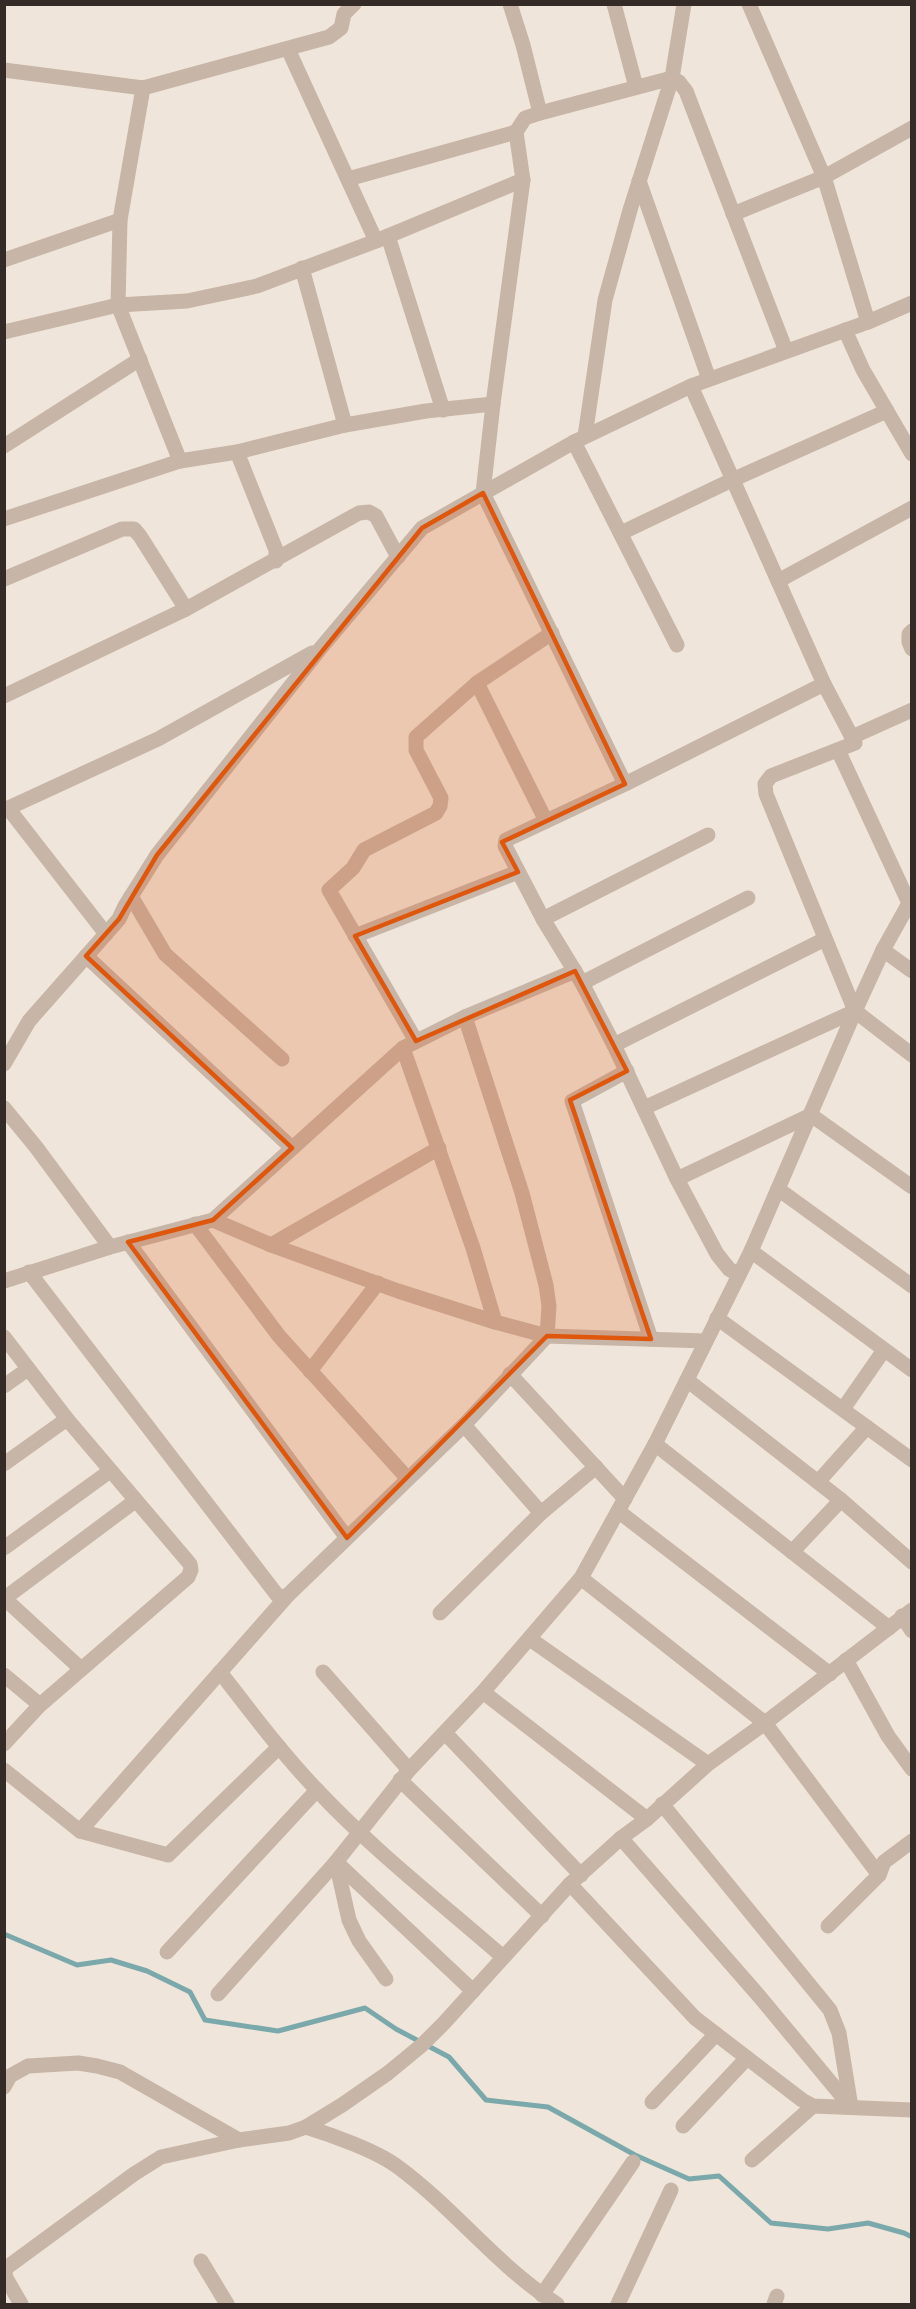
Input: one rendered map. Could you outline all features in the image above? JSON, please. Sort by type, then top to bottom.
[{"type":"street","points":[[510,4],[540,112]]},
{"type":"street","points":[[614,4],[636,87]]},
{"type":"street","points":[[676,645],[621,533],[579,439],[605,300],[639,181],[672,78],[684,4]]},
{"type":"street","points":[[749,4],[824,177],[868,322]]},
{"type":"street","points":[[4,70],[143,88],[328,37],[341,28],[347,8]]},
{"type":"street","points":[[288,49],[348,178],[382,238],[443,410]]},
{"type":"street","points":[[625,784],[483,493],[523,180],[516,132],[525,118],[540,112],[672,78],[679,82],[686,90],[786,351]]},
{"type":"street","points":[[143,88],[120,220],[118,305],[180,461]]},
{"type":"street","points":[[348,178],[516,132]]},
{"type":"street","points":[[733,214],[824,177],[910,134]]},
{"type":"street","points":[[4,332],[118,305],[187,301],[257,286],[523,180]]},
{"type":"street","points":[[639,181],[710,380]]},
{"type":"street","points":[[4,260],[120,220]]},
{"type":"street","points":[[302,268],[345,425]]},
{"type":"street","points":[[4,1064],[30,1021],[119,920],[157,855],[320,649],[422,528],[579,439],[691,386],[868,322],[912,303]]},
{"type":"street","points":[[845,330],[863,370],[912,454]]},
{"type":"street","points":[[5,441],[140,358]]},
{"type":"street","points":[[691,386],[824,684],[855,743],[771,776],[765,784],[766,794],[855,1011],[912,1055]]},
{"type":"street","points":[[4,519],[180,461],[237,452],[345,425],[493,404]]},
{"type":"street","points":[[621,533],[732,480],[887,411]]},
{"type":"street","points":[[237,452],[276,550],[276,561]]},
{"type":"street","points":[[778,581],[912,508]]},
{"type":"street","points":[[4,696],[186,609],[359,513],[369,512],[376,516],[398,557]]},
{"type":"street","points":[[4,579],[122,529],[134,529],[186,609]]},
{"type":"street","points":[[912,631],[909,634],[912,649]]},
{"type":"street","points":[[495,1322],[410,1045],[355,936],[330,894],[331,887],[353,868],[364,850],[436,813],[440,806],[441,798],[416,750],[416,737],[477,682],[552,633]]},
{"type":"street","points":[[106,934],[6,809],[158,739],[320,649]]},
{"type":"street","points":[[477,682],[546,821]]},
{"type":"street","points":[[739,1275],[729,1269],[717,1254],[677,1179],[614,1045],[504,846],[506,840],[625,784],[824,684]]},
{"type":"street","points":[[852,737],[912,710]]},
{"type":"street","points":[[218,1994],[361,1833],[405,1775],[446,1734],[531,1640],[580,1578],[655,1444],[687,1380],[751,1251],[812,1115],[855,1011],[883,950],[910,900],[838,750]]},
{"type":"street","points":[[543,919],[708,835]]},
{"type":"street","points":[[355,936],[518,872]]},
{"type":"street","points":[[131,896],[165,954],[282,1059]]},
{"type":"street","points":[[4,1281],[110,1247],[213,1220],[410,1045],[465,1017],[578,977],[748,898]]},
{"type":"street","points":[[614,1045],[825,939]]},
{"type":"street","points":[[883,950],[912,971]]},
{"type":"street","points":[[86,956],[292,1148]]},
{"type":"street","points":[[644,1108],[855,1011]]},
{"type":"street","points":[[80,1831],[288,1594],[464,1425],[547,1336],[549,1306],[546,1285],[522,1193],[465,1017]]},
{"type":"street","points":[[627,1071],[572,1101],[651,1339]]},
{"type":"street","points":[[4,1108],[110,1247]]},
{"type":"street","points":[[677,1179],[812,1115]]},
{"type":"street","points":[[812,1115],[912,1187]]},
{"type":"street","points":[[271,1245],[440,1148]]},
{"type":"street","points":[[778,1189],[910,1282]]},
{"type":"street","points":[[213,1220],[271,1245],[378,1283],[495,1322],[547,1336],[706,1341]]},
{"type":"street","points":[[195,1224],[279,1336],[408,1479]]},
{"type":"street","points":[[128,1242],[347,1538]]},
{"type":"street","points":[[751,1251],[912,1370]]},
{"type":"street","points":[[29,1272],[277,1595],[282,1597],[288,1594]]},
{"type":"street","points":[[310,1371],[378,1283]]},
{"type":"street","points":[[717,1318],[912,1460]]},
{"type":"street","points":[[4,1337],[67,1419],[190,1563],[191,1570],[188,1577],[80,1668],[40,1705],[4,1744]]},
{"type":"street","points":[[843,1409],[884,1350]]},
{"type":"street","points":[[4,1386],[28,1369]]},
{"type":"street","points":[[510,1374],[596,1467],[622,1505],[830,1674]]},
{"type":"street","points":[[687,1380],[841,1500],[912,1562]]},
{"type":"street","points":[[4,1464],[67,1419]]},
{"type":"street","points":[[464,1425],[541,1513]]},
{"type":"street","points":[[818,1482],[867,1427]]},
{"type":"street","points":[[655,1444],[889,1628]]},
{"type":"street","points":[[440,1613],[541,1513],[596,1467]]},
{"type":"street","points":[[4,1548],[110,1471]]},
{"type":"street","points":[[792,1552],[841,1500]]},
{"type":"street","points":[[80,1668],[5,1598],[135,1501]]},
{"type":"street","points":[[580,1578],[765,1723],[879,1875]]},
{"type":"street","points":[[21,2304],[6,2278],[7,2262],[161,2157],[239,2140],[289,2133],[306,2127],[379,2079],[422,2045],[444,2023],[576,1880],[621,1838],[647,1819],[708,1764],[830,1674],[907,1613],[912,1631]]},
{"type":"street","points":[[531,1640],[708,1764]]},
{"type":"street","points":[[846,1660],[888,1736],[912,1769]]},
{"type":"street","points":[[220,1672],[279,1748],[317,1790],[361,1833],[503,1957]]},
{"type":"street","points":[[323,1672],[405,1775],[542,1916]]},
{"type":"street","points":[[4,1675],[40,1705]]},
{"type":"street","points":[[483,1692],[647,1819]]},
{"type":"street","points":[[446,1734],[695,2018],[813,2106],[912,2110]]},
{"type":"street","points":[[4,1770],[80,1831],[168,1855],[279,1748]]},
{"type":"street","points":[[167,1952],[317,1790]]},
{"type":"street","points":[[662,1804],[830,2010],[839,2033],[851,2107]]},
{"type":"street","points":[[621,1838],[759,1996],[851,2107]]},
{"type":"street","points":[[828,1926],[879,1875],[884,1862],[912,1841]]},
{"type":"street","points":[[336,1862],[349,1920],[359,1941],[386,1979]]},
{"type":"street","points":[[336,1862],[473,1991]]},
{"type":"street","points":[[652,2102],[716,2034]]},
{"type":"street","points":[[683,2126],[747,2058]]},
{"type":"street","points":[[4,2087],[10,2076],[28,2066],[70,2063],[97,2066],[120,2072],[239,2140]]},
{"type":"street","points":[[752,2160],[813,2106]]},
{"type":"street","points":[[306,2127],[334,2136],[396,2165],[542,2295],[557,2304]]},
{"type":"street","points":[[542,2295],[633,2162]]},
{"type":"street","points":[[618,2304],[671,2190]]},
{"type":"street","points":[[201,2261],[226,2304]]},
{"type":"highlighted area","points":[[483,493],[625,784],[502,842],[518,872],[355,936],[416,1041],[575,971],[627,1071],[570,1100],[651,1339],[547,1336],[347,1538],[128,1242],[213,1220],[292,1148],[86,956],[119,919],[157,855],[422,528]]},
{"type":"waterway","points":[[4,1934],[77,1965],[111,1960],[147,1971],[190,1992],[205,2020],[278,2031],[365,2008],[396,2029],[449,2057],[486,2100],[548,2107],[635,2155],[689,2179],[719,2176],[771,2223],[828,2229],[868,2223],[912,2237]]}]
